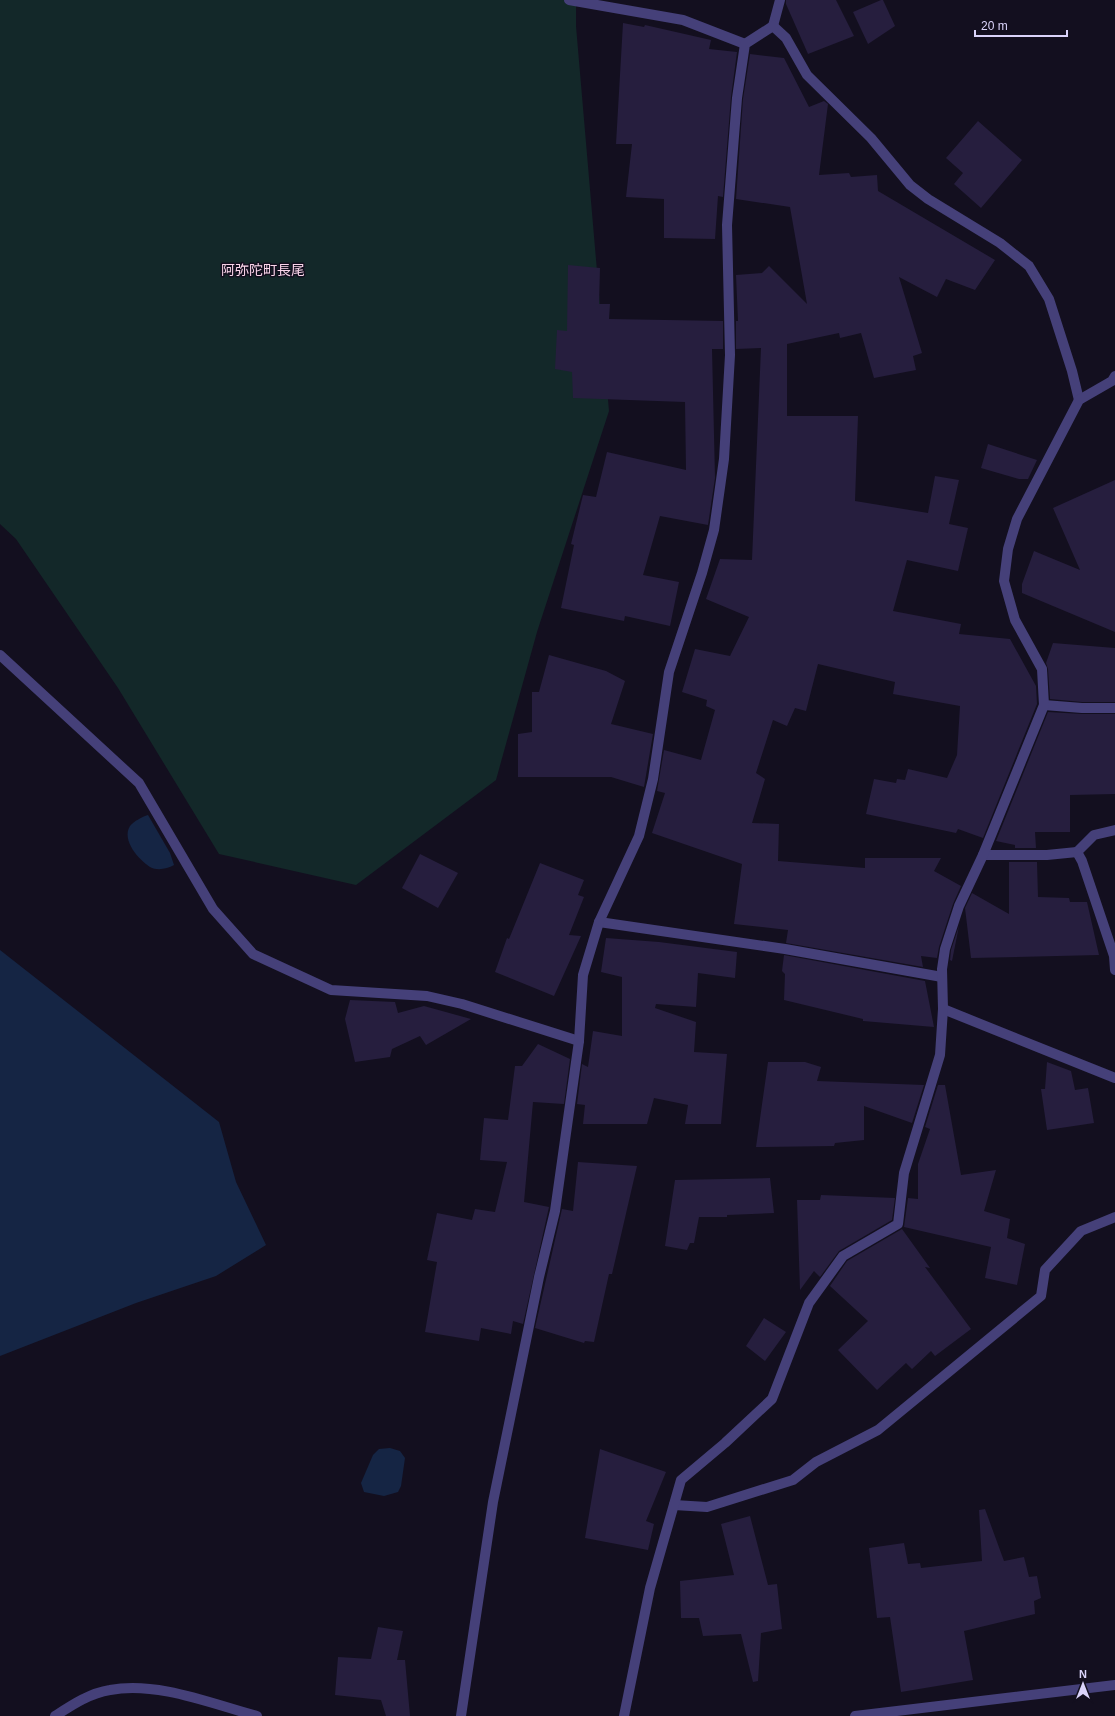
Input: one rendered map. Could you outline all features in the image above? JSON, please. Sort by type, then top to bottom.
[{"type":"street","points":[[569,0],[683,20],[745,44]]},
{"type":"street","points":[[461,1716],[493,1502],[555,1211],[579,1041],[583,975],[600,922],[639,836],[653,779],[669,672],[702,573],[714,530],[724,459],[730,355],[727,225],[737,98],[745,44],[773,26],[780,0]]},
{"type":"street","points":[[773,26],[786,38],[807,75],[871,138],[910,185],[928,199],[1000,243],[1029,266],[1048,299],[1072,371],[1079,400]]},
{"type":"street","points":[[624,1716],[650,1588],[681,1480],[725,1443],[772,1399],[809,1304],[843,1256],[898,1224],[904,1173],[940,1055],[943,1010],[942,977],[945,949],[958,906],[983,855],[1044,705],[1042,669],[1015,620],[1004,581],[1008,549],[1017,519],[1079,400],[1114,380]]},
{"type":"street","points":[[0,655],[139,783],[213,909],[253,954],[331,990],[427,996],[462,1004],[579,1041]]},
{"type":"street","points":[[1044,705],[1082,708],[1115,708]]},
{"type":"street","points":[[983,855],[1047,855],[1077,852],[1094,835],[1115,830]]},
{"type":"street","points":[[1077,852],[1082,862],[1114,956],[1115,970]]},
{"type":"street","points":[[600,922],[785,949],[942,977]]},
{"type":"street","points":[[943,1010],[1115,1078]]},
{"type":"street","points":[[674,1505],[707,1507],[792,1480],[816,1462],[878,1430],[1040,1296],[1045,1270],[1081,1231],[1115,1217]]},
{"type":"street","points":[[855,1716],[1115,1685]]},
{"type":"street","points":[[55,1716],[76,1702],[110,1690],[144,1688],[180,1695],[257,1716]]},
{"type":"green space","points":[[0,0],[576,0],[576,26],[609,411],[537,632],[496,780],[356,885],[219,854],[118,688],[16,539],[0,524]]},
{"type":"water","points":[[148,815],[170,853],[174,865],[159,869],[150,867],[136,855],[132,849],[128,837],[130,826],[138,819]]},
{"type":"water","points":[[0,950],[219,1122],[236,1182],[266,1245],[216,1276],[136,1303],[0,1356]]},
{"type":"water","points":[[390,1448],[400,1451],[405,1458],[401,1486],[398,1492],[384,1496],[364,1492],[361,1483],[373,1455],[379,1449]]},
{"type":"building","points":[[786,0],[836,0],[854,36],[808,54],[786,4]]},
{"type":"building","points":[[883,0],[895,26],[868,44],[853,12]]},
{"type":"building","points":[[623,23],[644,27],[645,25],[711,40],[709,49],[737,52],[731,97],[723,197],[718,196],[715,239],[664,238],[664,199],[626,197],[632,144],[616,144]]},
{"type":"building","points":[[750,54],[784,58],[809,107],[824,101],[828,104],[819,175],[849,173],[851,177],[877,175],[878,191],[995,260],[975,290],[946,279],[937,297],[899,277],[922,353],[913,356],[916,370],[874,378],[861,333],[840,338],[839,333],[787,344],[787,416],[858,416],[855,501],[928,513],[935,476],[959,480],[949,524],[968,528],[958,571],[907,560],[893,611],[961,624],[959,634],[1010,639],[1036,686],[1037,704],[983,838],[958,829],[956,833],[866,814],[874,779],[896,783],[897,779],[905,780],[908,769],[947,778],[957,755],[960,706],[893,694],[895,682],[818,664],[806,711],[795,708],[787,726],[773,720],[756,773],[765,779],[752,823],[779,824],[778,861],[865,868],[865,858],[941,858],[934,871],[961,886],[953,904],[939,947],[937,958],[921,956],[923,967],[786,943],[788,930],[734,924],[742,864],[652,833],[665,793],[657,791],[664,750],[701,760],[715,710],[706,706],[707,700],[682,692],[695,649],[730,656],[749,617],[706,599],[720,559],[752,560],[761,348],[736,349],[736,321],[738,321],[736,275],[762,273],[769,266],[807,304],[790,207],[736,199],[743,99]]},
{"type":"building","points":[[978,121],[1022,160],[981,208],[954,184],[963,173],[946,158]]},
{"type":"building","points":[[568,265],[600,268],[599,304],[610,304],[609,319],[723,321],[723,349],[712,349],[715,478],[708,525],[660,516],[643,575],[679,582],[670,626],[625,616],[624,621],[561,608],[574,545],[571,544],[583,495],[596,497],[607,452],[686,470],[685,402],[573,398],[572,372],[555,369],[557,330],[567,331]]},
{"type":"building","points":[[988,444],[1037,460],[1028,479],[1019,479],[981,468]]},
{"type":"building","points":[[1115,480],[1115,632],[1022,593],[1022,584],[1034,551],[1080,570],[1053,508]]},
{"type":"building","points":[[1053,643],[1115,648],[1115,702],[1082,702],[1050,699],[1048,669],[1046,663]]},
{"type":"building","points":[[549,655],[606,671],[625,681],[611,724],[653,734],[644,787],[611,777],[518,777],[518,734],[532,732],[532,692],[539,692]]},
{"type":"building","points":[[1048,712],[1115,714],[1115,794],[1070,795],[1070,832],[1035,832],[1036,848],[1015,848],[1015,845],[996,841]]},
{"type":"building","points":[[420,854],[458,873],[438,908],[402,888]]},
{"type":"building","points":[[1009,862],[1037,862],[1038,897],[1069,898],[1070,902],[1087,902],[1099,955],[971,958],[965,908],[972,893],[1009,914]]},
{"type":"building","points":[[540,863],[584,880],[578,895],[584,897],[569,935],[581,936],[554,996],[495,972],[507,938],[509,939]]},
{"type":"building","points":[[959,926],[952,961],[950,960],[951,950]]},
{"type":"building","points":[[606,938],[659,942],[737,952],[735,978],[698,973],[696,1007],[656,1004],[655,1008],[696,1022],[694,1052],[727,1054],[721,1124],[685,1124],[688,1105],[654,1098],[647,1124],[583,1124],[585,1105],[577,1104],[582,1064],[588,1067],[593,1031],[622,1036],[622,977],[601,972]]},
{"type":"building","points":[[784,955],[925,981],[934,1027],[863,1021],[863,1019],[784,1000],[785,974],[782,971]]},
{"type":"building","points":[[350,1000],[395,1002],[398,1013],[424,1006],[471,1019],[426,1045],[420,1036],[392,1049],[390,1057],[355,1062],[345,1019]]},
{"type":"building","points":[[538,1044],[570,1059],[564,1104],[533,1102],[524,1202],[549,1207],[523,1324],[513,1321],[511,1334],[481,1328],[479,1341],[425,1332],[437,1262],[427,1260],[437,1213],[472,1220],[475,1209],[495,1212],[507,1162],[480,1160],[484,1118],[508,1120],[515,1066],[522,1066]]},
{"type":"building","points":[[768,1062],[805,1062],[821,1067],[817,1081],[924,1085],[912,1123],[864,1106],[864,1140],[835,1143],[834,1146],[756,1147]]},
{"type":"building","points":[[1047,1062],[1071,1071],[1075,1090],[1088,1088],[1094,1123],[1047,1130],[1041,1089],[1045,1089]]},
{"type":"building","points":[[938,1085],[945,1085],[961,1175],[996,1170],[984,1211],[1010,1219],[1007,1238],[1025,1244],[1017,1285],[985,1278],[991,1247],[904,1227],[908,1198],[918,1199],[918,1164],[930,1129],[925,1127]]},
{"type":"building","points":[[578,1162],[637,1166],[612,1274],[609,1274],[594,1342],[585,1341],[584,1343],[535,1328],[562,1209],[573,1211]]},
{"type":"building","points":[[770,1178],[774,1213],[727,1215],[727,1217],[699,1217],[694,1243],[690,1243],[687,1250],[665,1246],[675,1180]]},
{"type":"building","points":[[821,1195],[895,1198],[892,1220],[839,1251],[820,1277],[814,1271],[800,1290],[797,1200],[820,1200]]},
{"type":"building","points":[[902,1229],[930,1268],[925,1267],[971,1329],[935,1356],[931,1351],[912,1369],[906,1363],[877,1390],[838,1350],[868,1321],[830,1286],[847,1261]]},
{"type":"building","points":[[764,1318],[786,1332],[765,1361],[746,1346]]},
{"type":"building","points":[[600,1449],[666,1472],[646,1521],[654,1524],[648,1550],[585,1538]]},
{"type":"building","points":[[985,1509],[1004,1561],[1024,1557],[1029,1577],[1037,1576],[1041,1598],[1034,1601],[1035,1614],[964,1631],[973,1680],[901,1692],[890,1617],[877,1618],[869,1548],[904,1543],[908,1564],[920,1563],[921,1568],[982,1561],[979,1510]]},
{"type":"building","points":[[750,1516],[768,1585],[777,1584],[782,1629],[761,1633],[758,1681],[753,1682],[741,1634],[703,1636],[699,1618],[681,1618],[680,1581],[734,1575],[721,1524]]},
{"type":"building","points":[[378,1627],[403,1631],[397,1660],[405,1660],[410,1716],[386,1716],[381,1700],[335,1695],[338,1657],[371,1659]]},
{"type":"district","name":"阿弥陀町長尾","points":[[263,270]]}]
